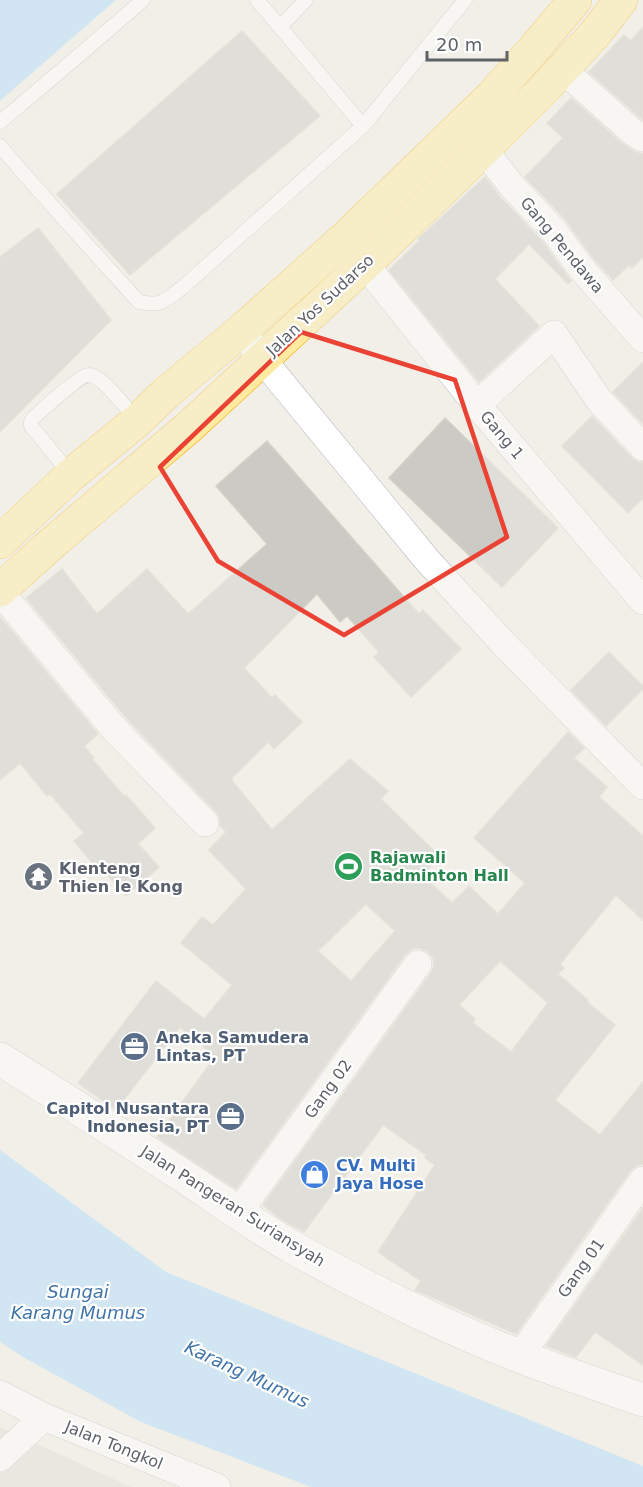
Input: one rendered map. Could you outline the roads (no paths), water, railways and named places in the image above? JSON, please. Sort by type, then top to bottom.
[{"type":"highway","name":"Jalan Yos Sudarso","points":[[0,542],[71,475],[137,421],[166,393],[242,330],[344,239],[491,97],[575,0]]},
{"type":"highway","name":"Jalan Yos Sudarso","points":[[0,591],[50,545],[189,427],[364,265],[562,69],[594,35],[621,0]]},
{"type":"main road","name":"Jalan Pangeran Suriansyah","points":[[0,1059],[288,1244],[400,1304],[520,1356],[643,1400]]},
{"type":"street","points":[[562,69],[634,133],[643,138]]},
{"type":"street","name":"Gang Pendawa","points":[[483,149],[643,339]]},
{"type":"street","name":"Gang 1","points":[[344,239],[477,405],[643,602]]},
{"type":"street","points":[[242,330],[261,359],[427,560],[502,642],[643,786]]},
{"type":"street","points":[[477,405],[555,334],[599,400],[643,447]]},
{"type":"street","points":[[0,591],[117,732],[205,823]]},
{"type":"street","name":"Gang 02","points":[[238,1213],[418,964]]},
{"type":"street","name":"Gang 01","points":[[520,1356],[643,1180]]},
{"type":"street","name":"Jalan Tongkol","points":[[0,1395],[44,1417],[217,1487]]},
{"type":"street","points":[[0,1458],[44,1417]]},
{"type":"lane","points":[[0,122],[143,0]]},
{"type":"lane","points":[[257,0],[363,126]]},
{"type":"lane","points":[[280,27],[306,0]]},
{"type":"lane","points":[[0,146],[139,302],[151,305],[165,302],[363,126],[465,0]]},
{"type":"lane","points":[[71,475],[31,426],[33,418],[56,398],[85,375],[91,375],[105,385],[137,421]]},
{"type":"water","points":[[0,0],[116,0],[0,101]]},
{"type":"water","name":"Sungai Karang Mumus","points":[[0,1150],[166,1272],[643,1466],[643,1487],[311,1487],[141,1422],[0,1342]]},
{"type":"place","name":"Rajawali Badminton Hall","points":[[349,866]]},
{"type":"place","name":"Klenteng Thien Ie Kong","points":[[38,877]]},
{"type":"place","name":"Aneka Samudera Lintas, PT","points":[[135,1046]]},
{"type":"place","name":"Capitol Nusantara Indonesia, PT","points":[[230,1117]]},
{"type":"place","name":"CV. Multi Jaya Hose","points":[[315,1174]]},
{"type":"water label","name":"Karang Mumus","points":[[247,1374]]}]
